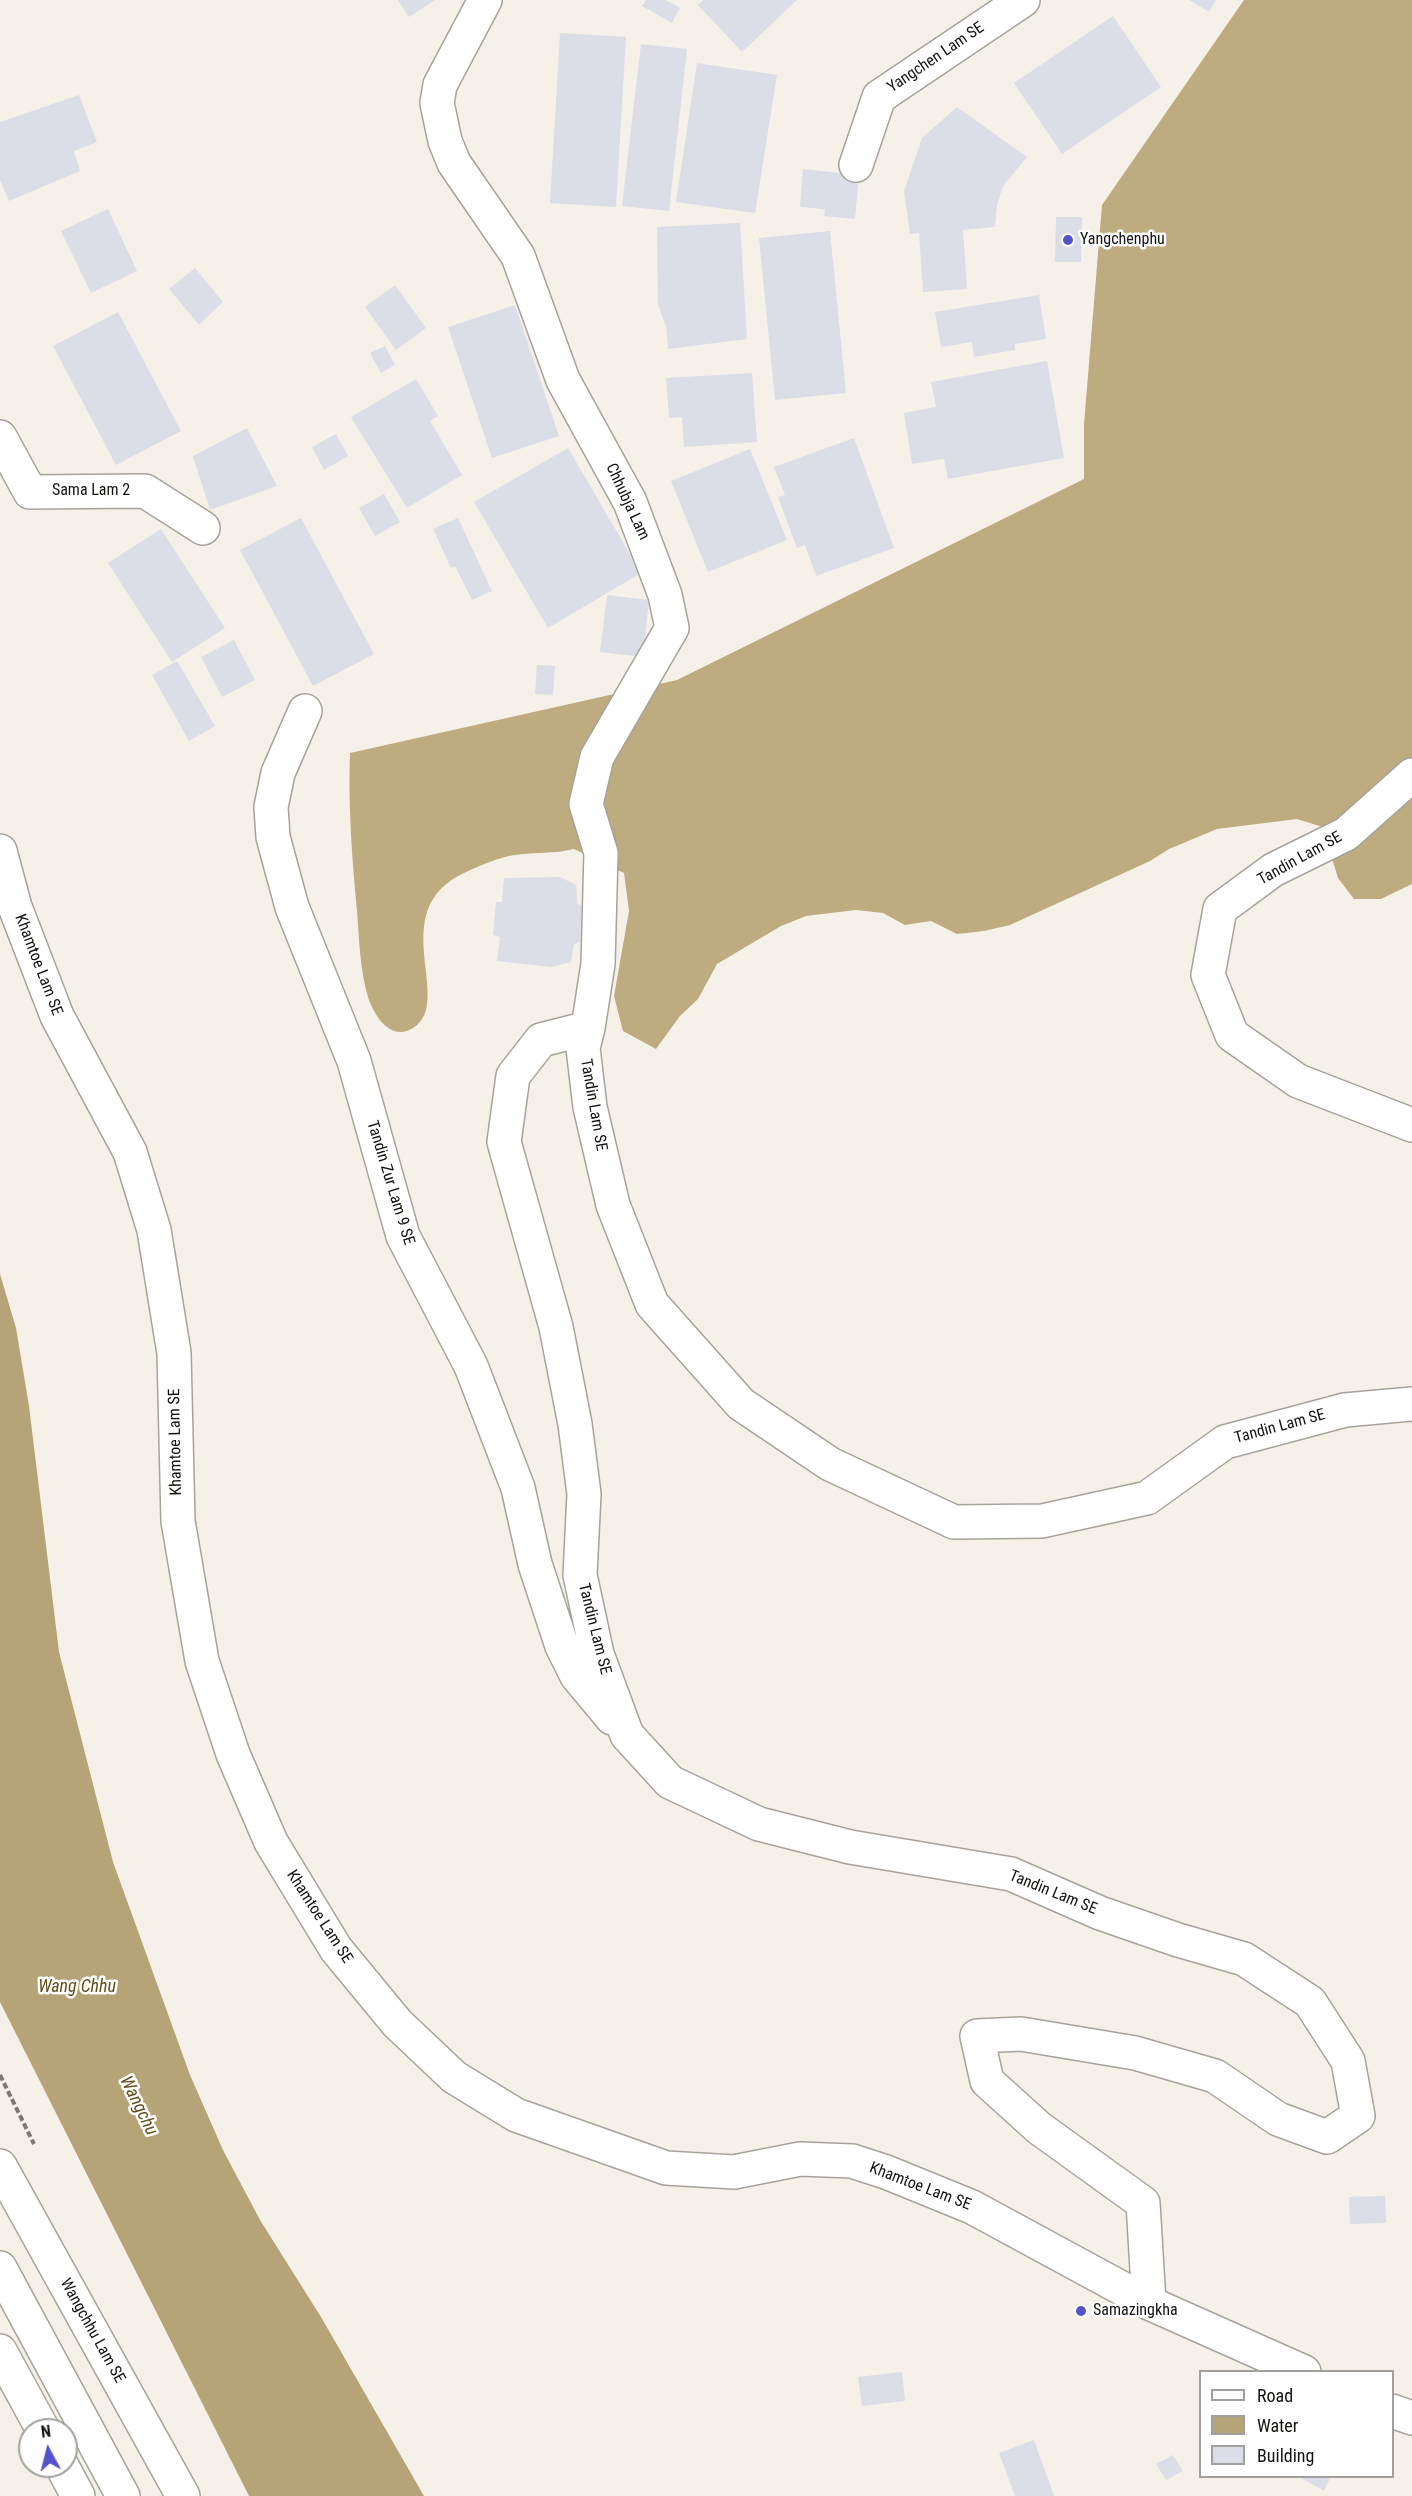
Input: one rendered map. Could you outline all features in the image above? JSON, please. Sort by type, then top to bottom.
[{"type":"main road","name":"Chhubja Lam","points":[[485,0],[440,85],[437,103],[446,141],[454,163],[518,256],[563,380],[630,502],[664,595],[672,628],[597,758],[586,804],[601,853],[598,964],[588,1028]]},
{"type":"main road","name":"Yangchen Lam SE","points":[[856,165],[879,97],[1023,0]]},
{"type":"main road","name":"Sama Lam 2","points":[[0,437],[30,492],[145,491],[203,528]]},
{"type":"main road","name":"Tandin Zur Lam 9 SE","points":[[306,711],[278,773],[271,807],[273,837],[292,907],[354,1061],[403,1236],[471,1366],[518,1488],[535,1564],[562,1646],[577,1676],[627,1735]]},
{"type":"main road","name":"Tandin Lam SE","points":[[1412,775],[1346,834],[1273,870],[1220,909],[1208,975],[1232,1035],[1298,1081],[1412,1125]]},
{"type":"main road","name":"Khamtoe Lam SE","points":[[0,851],[15,907],[57,1016],[130,1152],[154,1230],[174,1353],[178,1521],[202,1661],[233,1754],[271,1842],[336,1949],[398,2022],[454,2077],[516,2115],[666,2168],[734,2172],[800,2159],[852,2161],[886,2172],[972,2207],[1149,2303],[1300,2370]]},
{"type":"main road","name":"Tandin Lam SE","points":[[1149,2303],[1143,2203],[1040,2128],[987,2081],[977,2036],[1021,2034],[1135,2053],[1215,2076],[1278,2120],[1327,2137],[1358,2116],[1348,2061],[1310,2002],[1244,1959],[1178,1940],[1100,1913],[1011,1874],[850,1846],[759,1824],[670,1782],[627,1735],[597,1654],[580,1575],[584,1494],[575,1424],[556,1327],[504,1142],[513,1076],[541,1040],[588,1028],[583,1048],[590,1107],[612,1205],[652,1304],[741,1404],[830,1464],[954,1522],[1042,1521],[1147,1498],[1225,1442],[1345,1410],[1412,1404]]},
{"type":"main road","name":"Wangchhu Lam SE","points":[[0,2166],[183,2496]]},
{"type":"main road","points":[[0,2268],[123,2496]]},
{"type":"main road","points":[[0,2351],[36,2418]]},
{"type":"main road","points":[[1394,2412],[1412,2418]]},
{"type":"main road","points":[[68,2478],[78,2496]]},
{"type":"shaded area","points":[[1244,0],[1412,0],[1412,884],[1381,899],[1354,899],[1338,878],[1331,855],[1345,834],[1297,819],[1217,829],[1169,849],[1150,861],[1010,925],[984,931],[957,934],[931,921],[905,925],[883,913],[856,910],[806,916],[781,926],[717,964],[698,999],[680,1016],[656,1049],[623,1031],[614,996],[629,911],[624,873],[574,849],[515,855],[470,870],[440,890],[428,910],[424,932],[428,998],[424,1015],[413,1028],[405,1031],[397,1032],[384,1025],[368,997],[362,965],[351,832],[350,753],[677,680],[1084,479],[1084,424],[1102,205]]},
{"type":"water","name":"Wang Chhu","points":[[0,1274],[16,1328],[29,1406],[59,1652],[113,1862],[190,2075],[223,2150],[260,2220],[321,2317],[424,2496],[249,2496],[0,2002]]},
{"type":"building","points":[[398,0],[435,0],[409,17]]},
{"type":"building","points":[[646,0],[666,0],[680,8],[672,23],[642,6]]},
{"type":"building","points":[[703,0],[797,0],[742,52],[698,5]]},
{"type":"building","points":[[1189,0],[1216,0],[1209,12]]},
{"type":"building","points":[[1113,16],[1161,87],[1062,154],[1014,83]]},
{"type":"building","points":[[560,33],[626,37],[616,207],[550,203]]},
{"type":"building","points":[[641,44],[687,49],[669,211],[622,206]]},
{"type":"building","points":[[697,63],[777,75],[755,213],[676,202]]},
{"type":"building","points":[[79,95],[97,142],[74,151],[80,171],[9,201],[0,180],[0,122]]},
{"type":"building","points":[[957,107],[1027,157],[1003,186],[997,205],[995,227],[963,230],[967,289],[923,292],[919,233],[910,234],[904,191],[922,138]]},
{"type":"building","points":[[803,169],[859,175],[855,219],[824,216],[825,209],[800,207]]},
{"type":"building","points":[[108,209],[137,271],[91,293],[61,231]]},
{"type":"building","name":"Yangchenphu","points":[[1056,217],[1082,217],[1081,262],[1055,262]]},
{"type":"building","points":[[740,223],[747,339],[668,349],[666,326],[658,305],[657,227]]},
{"type":"building","points":[[830,231],[846,393],[775,400],[759,238]]},
{"type":"building","points":[[195,268],[223,302],[199,325],[169,289]]},
{"type":"building","points":[[395,285],[426,328],[396,350],[365,307]]},
{"type":"building","points":[[1039,295],[1046,339],[1015,344],[1015,350],[974,357],[972,342],[941,347],[935,312]]},
{"type":"building","points":[[515,305],[559,436],[492,458],[448,327]]},
{"type":"building","points":[[118,312],[181,431],[116,465],[53,346]]},
{"type":"building","points":[[385,346],[395,365],[381,373],[370,353]]},
{"type":"building","points":[[1047,361],[1064,458],[948,479],[944,459],[912,464],[904,413],[936,407],[931,382]]},
{"type":"building","points":[[752,373],[757,442],[684,447],[682,417],[669,418],[666,378]]},
{"type":"building","points":[[416,379],[438,416],[430,421],[462,475],[407,508],[351,417]]},
{"type":"building","points":[[247,428],[277,486],[210,510],[193,456]]},
{"type":"building","points":[[336,434],[348,456],[324,470],[312,447]]},
{"type":"building","points":[[854,438],[894,548],[816,576],[805,545],[797,548],[778,497],[785,495],[774,467]]},
{"type":"building","points":[[568,448],[641,573],[548,628],[474,502]]},
{"type":"building","points":[[750,449],[787,540],[708,572],[671,481]]},
{"type":"building","points":[[384,494],[400,522],[375,536],[359,508]]},
{"type":"building","points":[[301,518],[374,654],[313,686],[240,550]]},
{"type":"building","points":[[458,518],[492,591],[472,600],[455,566],[451,568],[433,529]]},
{"type":"building","points":[[161,529],[225,628],[172,662],[108,563]]},
{"type":"building","points":[[607,595],[649,600],[643,657],[600,652]]},
{"type":"building","points":[[234,640],[255,680],[222,697],[201,657]]},
{"type":"building","points":[[177,661],[215,726],[189,741],[152,675]]},
{"type":"building","points":[[537,665],[555,666],[553,695],[535,694]]},
{"type":"building","points":[[560,877],[576,885],[577,903],[582,907],[580,942],[574,944],[571,962],[551,967],[497,961],[500,937],[493,935],[496,902],[502,902],[504,878]]},
{"type":"building","points":[[1385,2196],[1386,2223],[1350,2224],[1349,2197]]},
{"type":"building","points":[[902,2372],[905,2401],[862,2406],[858,2377]]},
{"type":"building","points":[[1034,2440],[1054,2496],[1015,2496],[999,2453]]},
{"type":"building","points":[[1173,2455],[1183,2471],[1166,2480],[1156,2464]]},
{"type":"building","points":[[1301,2478],[1330,2478],[1324,2491]]},
{"type":"place","name":"Yangchenphu","points":[[1068,240]]},
{"type":"place","name":"Samazingkha","points":[[1081,2311]]},
{"type":"water label","name":"Wangchu","points":[[138,2106]]}]
